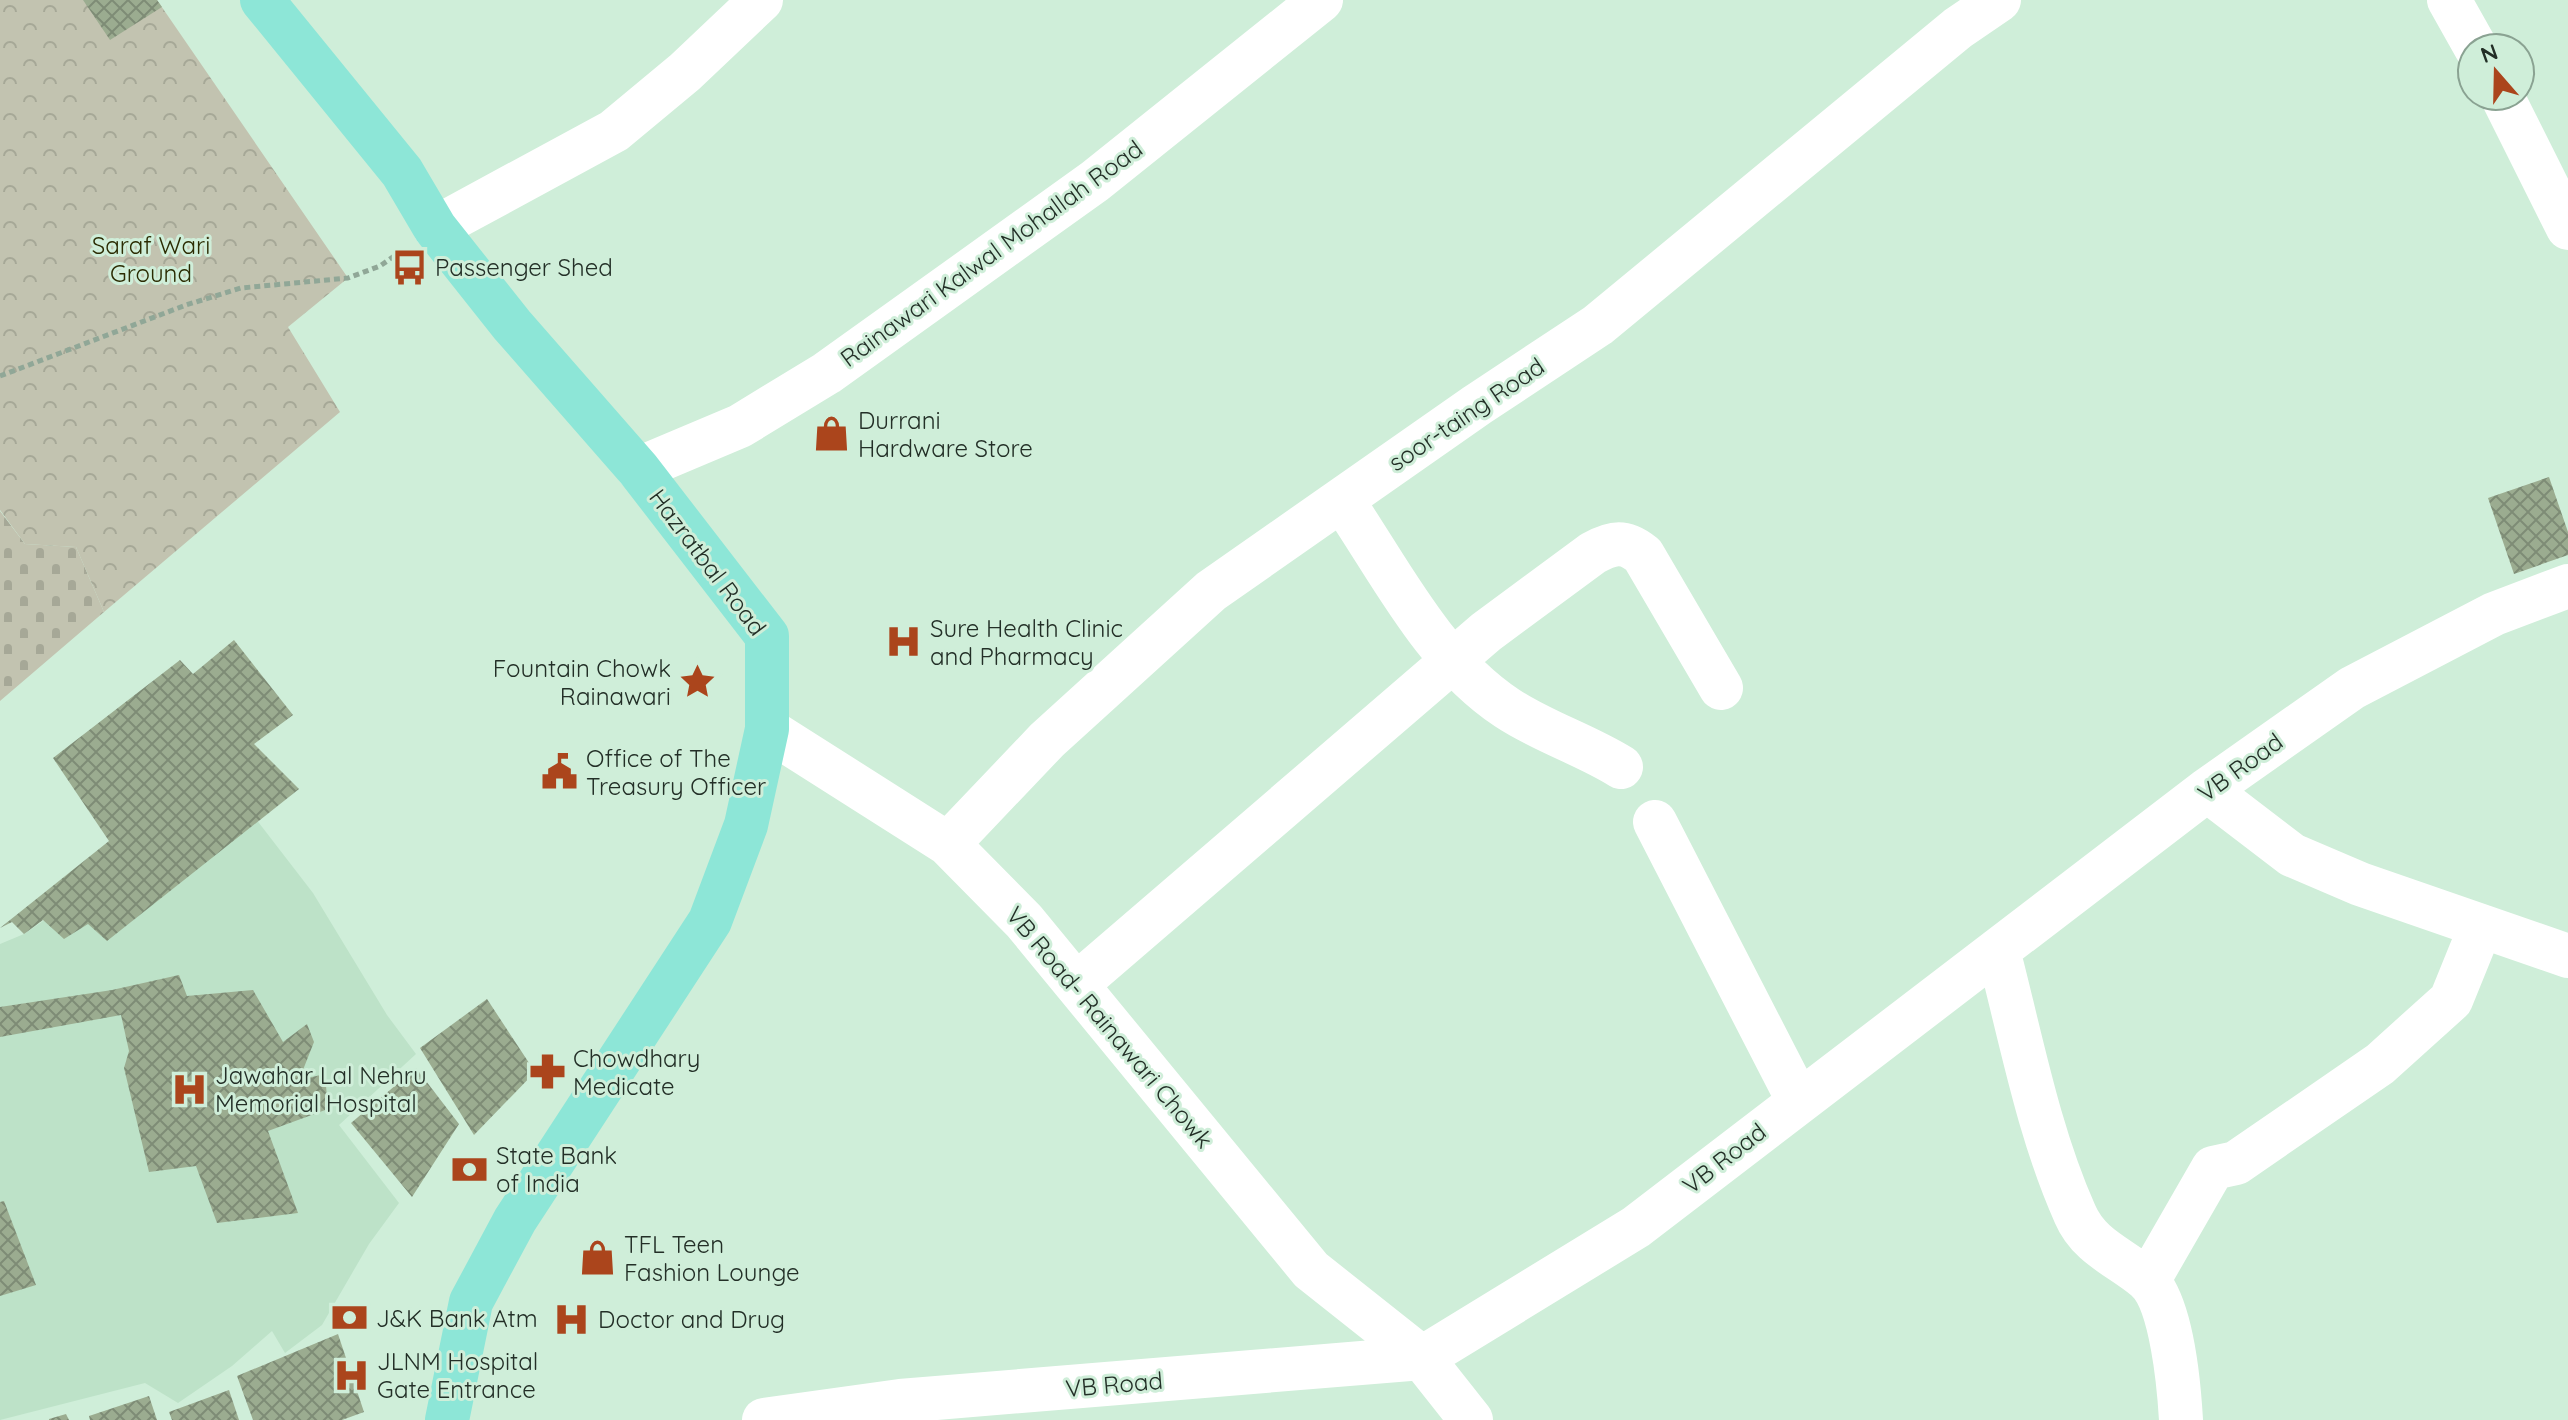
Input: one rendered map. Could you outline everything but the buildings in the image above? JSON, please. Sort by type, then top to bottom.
[{"type":"main road","name":"Hazratbal Road","points":[[262,0],[402,172],[435,228],[512,325],[638,469],[767,636],[767,729],[746,825],[710,921],[515,1220],[471,1302],[447,1420]]},
{"type":"street","points":[[435,228],[614,131],[685,72],[761,0]]},
{"type":"street","name":"Rainawari Kalwal Mohallah Road","points":[[638,469],[740,426],[827,373],[1095,181],[1321,0]]},
{"type":"street","name":"soor-taing Road","points":[[948,844],[1047,740],[1211,591],[1598,325],[1958,28],[1999,0]]},
{"type":"street","points":[[2449,0],[2467,32]]},
{"type":"street","points":[[2510,112],[2568,228]]},
{"type":"street","points":[[1342,500],[1452,663],[1505,707],[1543,730],[1578,741],[1621,767]]},
{"type":"street","points":[[1077,984],[1452,663],[1610,543],[1630,544],[1643,555],[1721,688]]},
{"type":"street","name":"VB Road","points":[[764,1420],[900,1401],[1422,1358],[1636,1227],[2207,790],[2352,688],[2494,614],[2568,586]]},
{"type":"street","name":"VB Road- Rainawari Chowk","points":[[767,729],[948,844],[1024,921],[1311,1270],[1422,1358],[1471,1420]]},
{"type":"street","points":[[2207,790],[2292,855],[2360,884],[2568,956]]},
{"type":"street","points":[[1655,822],[1798,1100]]},
{"type":"street","points":[[2148,1281],[2213,1168],[2236,1163],[2367,1073],[2451,1000],[2481,926]]},
{"type":"street","points":[[1998,950],[2049,1149],[2075,1216],[2093,1242],[2148,1281],[2163,1312],[2181,1420]]},
{"type":"path","points":[[0,376],[186,305],[241,288],[348,278],[380,266],[435,228]]},
{"type":"shaded area","name":"Jawahar Lal Nehru Memorial Hospital","points":[[246,806],[313,893],[387,1015],[416,1054],[339,1125],[399,1203],[369,1244],[322,1325],[285,1353],[272,1331],[232,1366],[178,1403],[145,1383],[0,1420],[0,944],[24,934],[114,873]]},
{"type":"green space","name":"Saraf Wari Ground","points":[[0,0],[157,0],[348,278],[288,327],[340,412],[104,612],[76,547],[25,544],[0,510]]},
{"type":"green space","points":[[0,511],[25,544],[76,547],[104,612],[0,701]]},
{"type":"place","name":"Passenger Shed","points":[[409,267]]},
{"type":"place","name":"Durrani Hardware Store","points":[[832,434]]},
{"type":"place","name":"Sure Health Clinic and Pharmacy","points":[[904,642]]},
{"type":"place","name":"Fountain Chowk Rainawari","points":[[697,682]]},
{"type":"place","name":"Office of The Treasury Officer","points":[[560,772]]},
{"type":"place","name":"Chowdhary Medicate","points":[[547,1072]]},
{"type":"place","name":"Jawahar Lal Nehru Memorial Hospital","points":[[189,1089]]},
{"type":"place","name":"State Bank of India","points":[[470,1169]]},
{"type":"place","name":"TFL Teen Fashion Lounge","points":[[598,1258]]},
{"type":"place","name":"J&K Bank Atm","points":[[350,1318]]},
{"type":"place","name":"Doctor and Drug","points":[[572,1319]]},
{"type":"place","name":"JLNM Hospital Gate Entrance","points":[[351,1375]]}]
